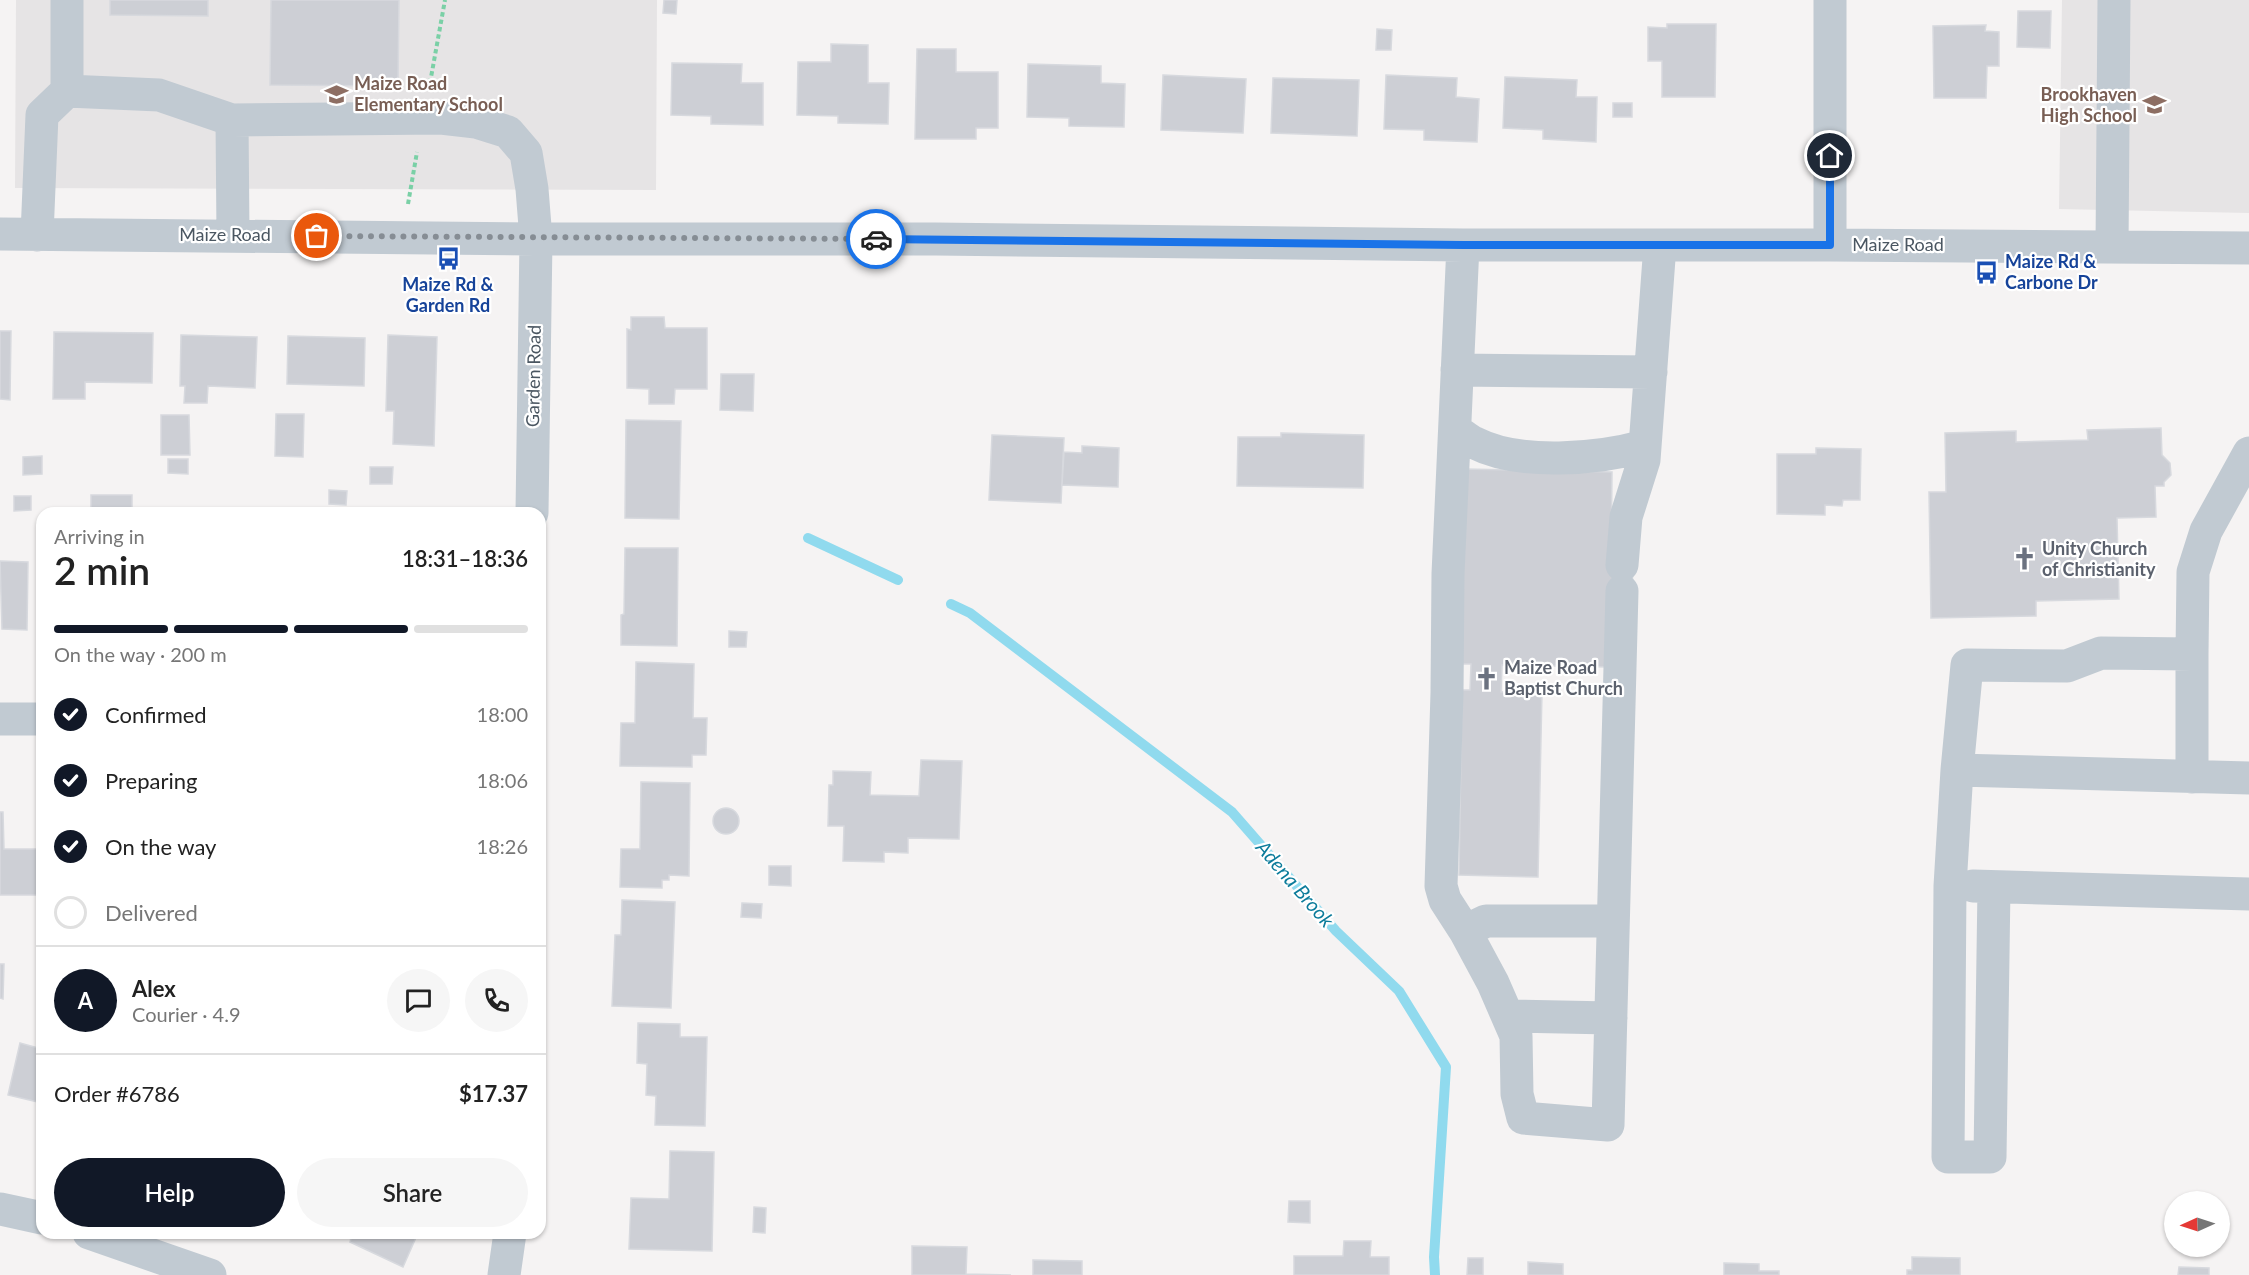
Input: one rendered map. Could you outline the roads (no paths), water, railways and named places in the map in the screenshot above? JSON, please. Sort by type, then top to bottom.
[{"type":"street","points":[[37,235],[42,115],[67,91],[67,0]]},
{"type":"street","points":[[1830,0],[1830,245]]},
{"type":"street","points":[[2112,247],[2114,0]]},
{"type":"street","name":"Garden Road","points":[[67,91],[159,95],[232,120],[441,118],[476,122],[508,132],[526,153],[536,238],[532,507]]},
{"type":"street","points":[[232,120],[233,235]]},
{"type":"street","name":"Maize Road","points":[[0,234],[936,239],[1463,245],[2249,248]]},
{"type":"street","points":[[1463,245],[1448,574],[1441,886],[1445,900],[1465,931],[1509,1016],[1516,1036],[1516,1094],[1523,1118],[1608,1125],[1622,578],[1626,517],[1644,460],[1660,245]]},
{"type":"street","points":[[1457,370],[1651,372]]},
{"type":"street","points":[[1455,430],[1474,443],[1499,452],[1529,458],[1616,454],[1645,446]]},
{"type":"street","points":[[2192,777],[2193,572],[2206,531],[2249,453]]},
{"type":"street","points":[[1994,887],[1990,1157],[1947,1157],[1950,886],[1957,770],[1968,665],[2067,666],[2101,653],[2192,654]]},
{"type":"street","points":[[0,719],[36,719]]},
{"type":"street","points":[[1957,770],[2249,778]]},
{"type":"street","points":[[1950,886],[2249,894]]},
{"type":"street","points":[[1465,931],[1486,921],[1612,921]]},
{"type":"street","points":[[1509,1016],[1611,1018]]},
{"type":"street","points":[[0,1209],[36,1217]]},
{"type":"street","points":[[106,1239],[210,1275]]},
{"type":"street","points":[[504,1275],[509,1239]]},
{"type":"waterway","name":"Adena Brook","points":[[808,538],[898,580]]},
{"type":"waterway","name":"Adena Brook","points":[[951,604],[970,613],[1232,812],[1336,931],[1399,991],[1446,1067],[1434,1257],[1435,1275]]},
{"type":"place","name":"Maize Road Elementary School","points":[[336,94]]},
{"type":"place","name":"Brookhaven High School","points":[[2155,105]]},
{"type":"place","name":"Maize Rd & Garden Rd","points":[[448,259]]},
{"type":"place","name":"Maize Rd & Carbone Dr","points":[[1987,272]]},
{"type":"place","name":"Unity Church of Christianity","points":[[2024,559]]},
{"type":"place","name":"Maize Road Baptist Church","points":[[1486,678]]}]
